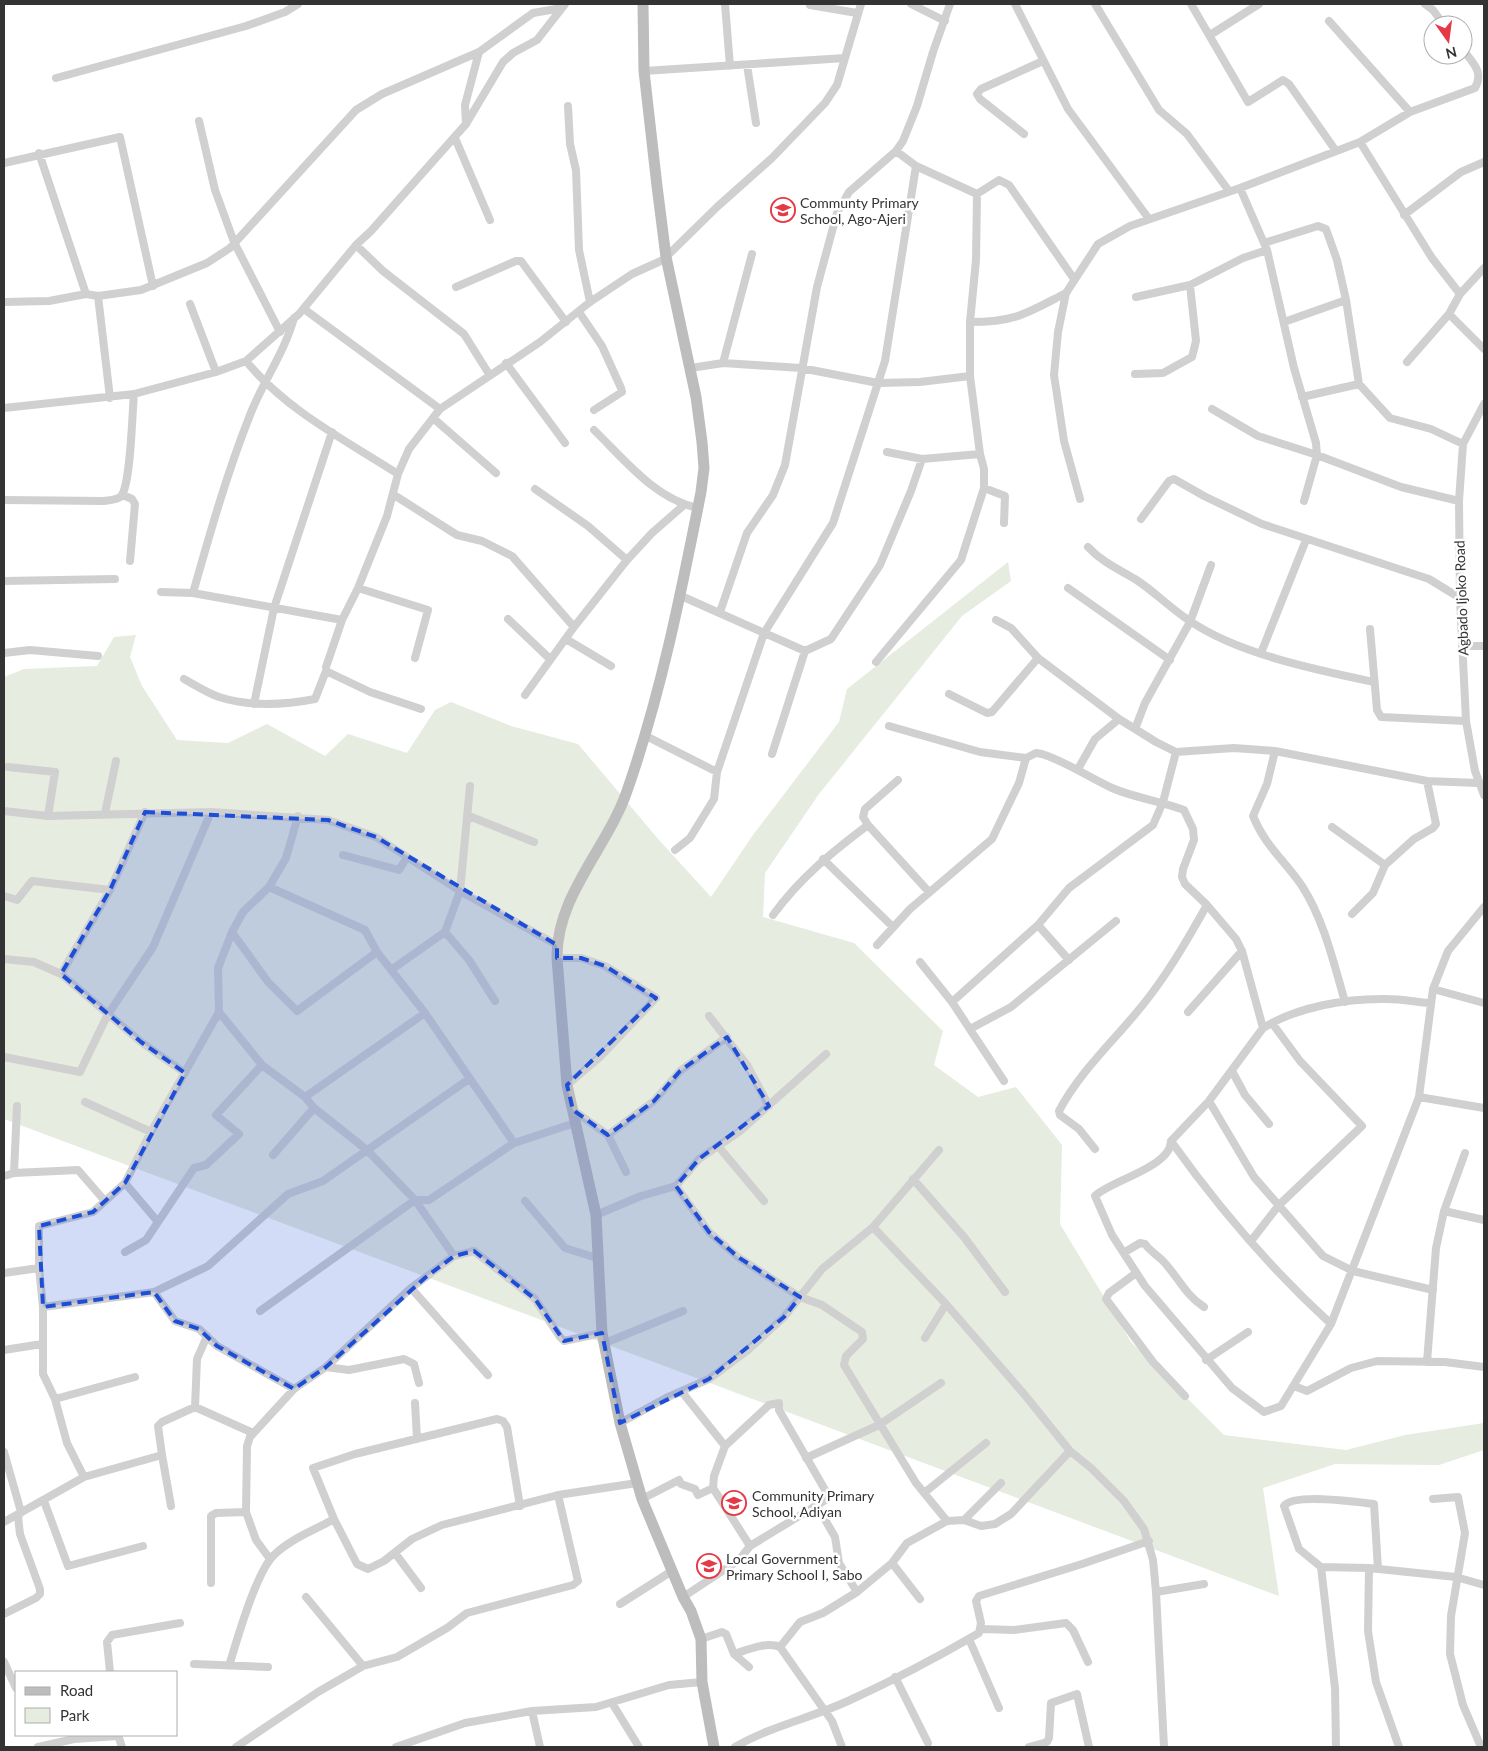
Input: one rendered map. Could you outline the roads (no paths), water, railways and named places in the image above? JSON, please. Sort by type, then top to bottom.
[{"type":"main road","points":[[643,4],[644,71],[666,257],[691,368],[704,468],[698,508],[659,692],[626,794],[566,912],[557,944],[557,958],[567,1085],[596,1215],[604,1338],[620,1423],[642,1499],[683,1597],[691,1611],[701,1639],[702,1682],[714,1747]]},
{"type":"street","points":[[56,78],[246,26],[286,12],[298,4]]},
{"type":"street","points":[[725,4],[730,66]]},
{"type":"street","points":[[326,667],[342,620],[358,588],[394,495],[398,474],[409,449],[440,409],[489,374],[540,342],[590,302],[632,274],[652,266],[666,257],[772,158],[825,103],[837,85],[860,4]]},
{"type":"street","points":[[911,4],[945,21]]},
{"type":"street","points":[[720,612],[747,533],[773,495],[785,465],[817,287],[837,213],[850,192],[896,151],[909,128],[932,52],[950,4]]},
{"type":"street","points":[[1015,4],[1068,109],[1148,219]]},
{"type":"street","points":[[1095,4],[1159,110],[1187,134],[1230,191]]},
{"type":"street","points":[[1191,4],[1248,102],[1283,80],[1289,84],[1336,151]]},
{"type":"street","points":[[1210,35],[1259,4]]},
{"type":"street","points":[[1425,4],[1437,15]]},
{"type":"street","points":[[810,5],[857,13]]},
{"type":"street","points":[[4,302],[49,301],[86,294],[98,296],[153,286],[207,263],[230,248],[356,110],[382,94],[479,52],[533,13],[563,6]]},
{"type":"street","points":[[4,408],[134,394],[216,372],[246,361],[304,309],[356,245],[372,231],[455,138],[466,124],[503,62],[513,53],[536,40],[563,6]]},
{"type":"street","points":[[1330,21],[1410,112]]},
{"type":"street","points":[[466,124],[465,105],[479,52]]},
{"type":"street","points":[[644,71],[845,58]]},
{"type":"street","points":[[1024,134],[980,99],[977,94],[980,89],[1043,61]]},
{"type":"street","points":[[1080,499],[1064,441],[1054,375],[1058,332],[1066,293],[1098,244],[1114,233],[1148,219],[1240,188],[1360,142],[1410,112],[1475,88],[1479,80],[1479,72],[1473,64]]},
{"type":"street","points":[[747,65],[756,123]]},
{"type":"street","points":[[568,106],[570,144],[576,170],[579,250],[590,302]]},
{"type":"street","points":[[199,121],[215,190],[234,242],[280,332]]},
{"type":"street","points":[[4,163],[120,137],[153,286]]},
{"type":"street","points":[[455,138],[490,220]]},
{"type":"street","points":[[1360,142],[1432,258],[1460,294]]},
{"type":"street","points":[[896,151],[916,166],[976,194]]},
{"type":"street","points":[[39,154],[86,294]]},
{"type":"street","points":[[1404,215],[1461,172],[1484,162]]},
{"type":"street","points":[[675,850],[690,838],[714,799],[717,772],[764,634],[833,523],[885,361],[916,166]]},
{"type":"street","points":[[976,194],[999,180],[1009,186],[1074,279]]},
{"type":"street","points":[[1240,188],[1266,246],[1317,455],[1304,501]]},
{"type":"street","points":[[876,662],[913,621],[961,560],[984,488],[984,469],[980,454],[970,376],[970,322],[976,260],[976,194]]},
{"type":"street","points":[[1136,297],[1190,285],[1266,246],[1318,226],[1323,227],[1326,230],[1337,260],[1346,300],[1359,384],[1390,418],[1431,428],[1463,444]]},
{"type":"street","points":[[356,245],[384,271],[464,334],[489,374]]},
{"type":"street","points":[[723,362],[752,254]]},
{"type":"street","points":[[456,287],[487,272],[516,261],[521,261],[566,322]]},
{"type":"street","points":[[1406,362],[1448,314],[1460,294],[1484,268]]},
{"type":"street","points":[[1136,374],[1163,373],[1192,357],[1196,340],[1190,285]]},
{"type":"street","points":[[970,322],[1000,322],[1016,318],[1066,293]]},
{"type":"street","points":[[98,296],[110,398]]},
{"type":"street","points":[[1284,322],[1346,300]]},
{"type":"street","points":[[190,304],[216,372]]},
{"type":"street","points":[[304,309],[440,409]]},
{"type":"street","points":[[579,312],[602,346],[622,392],[618,397],[594,410]]},
{"type":"street","points":[[1448,314],[1484,349]]},
{"type":"street","points":[[193,593],[210,530],[263,382],[285,346],[294,316]]},
{"type":"street","points":[[246,361],[263,382],[332,432],[398,474]]},
{"type":"street","points":[[691,368],[723,362],[801,368],[878,383],[920,382],[970,376]]},
{"type":"street","points":[[506,363],[564,443]]},
{"type":"street","points":[[1302,397],[1359,384]]},
{"type":"street","points":[[4,500],[104,501],[118,499],[122,495],[129,463],[134,394]]},
{"type":"street","name":"Agbado Ijoko Road","points":[[1484,404],[1463,444],[1458,501],[1460,598],[1466,721],[1478,783],[1484,795]]},
{"type":"street","points":[[1212,409],[1258,436],[1317,455],[1392,484],[1458,501]]},
{"type":"street","points":[[433,418],[496,473]]},
{"type":"street","points":[[594,430],[656,489],[684,505],[698,508]]},
{"type":"street","points":[[254,704],[274,608],[332,432]]},
{"type":"street","points":[[887,452],[922,459],[980,454]]},
{"type":"street","points":[[679,595],[805,651],[831,639],[880,565],[911,492],[922,459]]},
{"type":"street","points":[[1141,519],[1169,481],[1174,479],[1262,524],[1429,579],[1460,598]]},
{"type":"street","points":[[984,488],[1005,496],[1004,523]]},
{"type":"street","points":[[535,489],[588,526],[627,560]]},
{"type":"street","points":[[122,495],[132,499],[135,504],[130,561]]},
{"type":"street","points":[[394,495],[457,535],[482,541],[512,556],[574,627]]},
{"type":"street","points":[[525,695],[574,627],[627,560],[652,533],[684,505]]},
{"type":"street","points":[[1261,652],[1306,540]]},
{"type":"street","points":[[1088,547],[1106,563],[1134,578],[1190,622],[1220,638],[1328,672],[1374,682]]},
{"type":"street","points":[[1135,729],[1146,703],[1190,622],[1210,565]]},
{"type":"street","points":[[4,581],[115,579]]},
{"type":"street","points":[[358,588],[428,610],[415,658]]},
{"type":"street","points":[[1068,588],[1170,660]]},
{"type":"street","points":[[160,592],[193,593],[342,620]]},
{"type":"street","points":[[508,618],[550,659]]},
{"type":"street","points":[[996,620],[1011,628],[1038,658],[1119,719],[1176,752],[1234,748],[1275,751],[1427,782],[1478,783]]},
{"type":"street","points":[[1370,629],[1377,710],[1381,717],[1466,721]]},
{"type":"street","points":[[566,639],[611,666]]},
{"type":"street","points":[[1462,646],[1484,646]]},
{"type":"street","points":[[4,653],[30,650],[98,656]]},
{"type":"street","points":[[772,754],[805,651]]},
{"type":"street","points":[[949,694],[987,713],[992,712],[1038,658]]},
{"type":"street","points":[[184,679],[218,697],[254,704],[294,703],[315,699],[326,671],[370,692],[420,709]]},
{"type":"street","points":[[1078,769],[1095,739],[1119,719]]},
{"type":"street","points":[[889,726],[980,752],[1026,758],[1036,753],[1042,754],[1078,769],[1114,789],[1163,802],[1184,810],[1192,829],[1194,840],[1182,877],[1185,884],[1207,905],[1236,939],[1242,950],[1263,1028]]},
{"type":"street","points":[[644,735],[717,772]]},
{"type":"street","points":[[1275,751],[1267,784],[1253,816],[1261,834],[1302,886],[1316,914],[1345,1002]]},
{"type":"street","points":[[952,1002],[1038,925],[1069,888],[1152,825],[1163,802],[1176,752]]},
{"type":"street","points":[[877,945],[929,892],[960,868],[992,839],[1019,783],[1026,758]]},
{"type":"street","points":[[105,814],[116,761]]},
{"type":"street","points":[[8,767],[55,772],[48,816]]},
{"type":"street","points":[[898,780],[865,809],[863,817],[868,825],[929,892]]},
{"type":"street","points":[[1352,914],[1373,893],[1385,865],[1414,839],[1433,828],[1436,824],[1427,782]]},
{"type":"street","points":[[392,970],[445,932],[460,891],[470,786]]},
{"type":"street","points":[[4,811],[48,816],[145,812],[211,812],[257,816],[298,816],[328,820],[376,837],[460,891],[557,944]]},
{"type":"street","points":[[61,974],[110,890],[145,812]]},
{"type":"street","points":[[4,1057],[80,1072],[108,1016],[153,947],[211,812]]},
{"type":"street","points":[[84,1477],[67,1442],[55,1398],[43,1374],[43,1307],[39,1268],[39,1226],[92,1212],[125,1183],[150,1132],[186,1073],[219,1012],[218,968],[232,932],[243,912],[270,887],[286,858],[298,816]]},
{"type":"street","points":[[468,816],[534,842]]},
{"type":"street","points":[[773,915],[794,888],[824,859],[868,825]]},
{"type":"street","points":[[1332,827],[1385,865]]},
{"type":"street","points":[[344,855],[399,870],[407,857]]},
{"type":"street","points":[[824,859],[893,927]]},
{"type":"street","points":[[4,896],[17,900],[32,881],[110,890]]},
{"type":"street","points":[[270,887],[365,930],[377,952],[424,1013],[514,1143]]},
{"type":"street","points":[[1094,1149],[1079,1129],[1060,1115],[1059,1111],[1086,1068],[1151,994],[1180,953],[1207,905]]},
{"type":"street","points":[[1430,1003],[1387,999],[1345,1002],[1310,1009],[1263,1028],[1209,1101],[1171,1141],[1171,1146],[1165,1155],[1130,1178],[1102,1190],[1095,1196],[1112,1235],[1125,1252],[1136,1273],[1206,1360],[1232,1388],[1264,1412],[1281,1406],[1331,1324],[1419,1097],[1433,989],[1448,951],[1483,912]]},
{"type":"street","points":[[970,1029],[1011,1007],[1116,921]]},
{"type":"street","points":[[1038,925],[1069,960]]},
{"type":"street","points":[[232,932],[268,982],[298,1011],[377,952]]},
{"type":"street","points":[[445,932],[469,960],[495,1001]]},
{"type":"street","points":[[1188,1012],[1242,950]]},
{"type":"street","points":[[557,958],[581,958],[604,966],[656,998],[599,1058],[567,1085]]},
{"type":"street","points":[[4,959],[34,962],[61,974],[108,1016],[141,1042],[186,1073]]},
{"type":"street","points":[[920,962],[952,1002],[1004,1081]]},
{"type":"street","points":[[1433,989],[1484,1003]]},
{"type":"street","points":[[219,1012],[262,1065],[304,1097],[314,1108],[367,1150],[414,1200],[454,1256]]},
{"type":"street","points":[[304,1097],[424,1013]]},
{"type":"street","points":[[709,1016],[727,1037],[746,1065],[769,1106]]},
{"type":"street","points":[[1251,1241],[1279,1205],[1362,1126],[1300,1061],[1272,1023]]},
{"type":"street","points":[[608,1136],[654,1101],[680,1071],[727,1037]]},
{"type":"street","points":[[596,1215],[641,1196],[676,1186],[699,1159],[739,1132],[826,1054]]},
{"type":"street","points":[[125,1252],[146,1240],[194,1168],[206,1165],[239,1134],[216,1116],[262,1065]]},
{"type":"street","points":[[1232,1070],[1245,1095],[1268,1124]]},
{"type":"street","points":[[43,1307],[154,1292],[208,1266],[288,1194],[323,1181],[469,1079]]},
{"type":"street","points":[[1419,1097],[1484,1108]]},
{"type":"street","points":[[1209,1101],[1246,1166],[1323,1256],[1353,1271],[1433,1290]]},
{"type":"street","points":[[86,1102],[150,1132]]},
{"type":"street","points":[[14,1173],[17,1106]]},
{"type":"street","points":[[273,1155],[314,1108]]},
{"type":"street","points":[[573,1110],[608,1136],[626,1172]]},
{"type":"street","points":[[260,1311],[414,1200],[429,1200],[514,1143],[575,1123]]},
{"type":"street","points":[[1171,1141],[1211,1196],[1251,1241],[1331,1324]]},
{"type":"street","points":[[718,1146],[764,1201]]},
{"type":"street","points":[[620,1423],[708,1379],[748,1350],[784,1317],[822,1269],[873,1227],[939,1150]]},
{"type":"street","points":[[1427,1362],[1436,1248],[1444,1211],[1465,1152]]},
{"type":"street","points":[[4,1176],[14,1173],[78,1170],[104,1200]]},
{"type":"street","points":[[913,1179],[964,1237],[1005,1292]]},
{"type":"street","points":[[125,1183],[158,1222]]},
{"type":"street","points":[[676,1186],[709,1232],[744,1261],[800,1297],[822,1305],[862,1332],[863,1339],[846,1356],[844,1365],[879,1425],[924,1493],[947,1521]]},
{"type":"street","points":[[525,1201],[565,1248],[600,1259]]},
{"type":"street","points":[[1444,1211],[1484,1220]]},
{"type":"street","points":[[873,1227],[946,1304],[1024,1394],[1070,1451],[1091,1468],[1124,1501],[1144,1529],[1149,1541],[1156,1592],[1164,1747]]},
{"type":"street","points":[[1125,1252],[1140,1243],[1145,1244],[1150,1251],[1162,1260],[1194,1301],[1204,1307]]},
{"type":"street","points":[[270,1559],[256,1540],[246,1512],[248,1446],[253,1433],[294,1389],[326,1367],[411,1288],[454,1256],[474,1251],[501,1270],[541,1306],[560,1337],[564,1340],[604,1338],[683,1311]]},
{"type":"street","points":[[4,1273],[39,1268]]},
{"type":"street","points":[[1136,1273],[1109,1293],[1106,1299],[1153,1362],[1185,1396]]},
{"type":"street","points":[[411,1288],[488,1375]]},
{"type":"street","points":[[154,1292],[175,1321],[199,1329],[217,1346],[294,1389]]},
{"type":"street","points":[[925,1338],[946,1304]]},
{"type":"street","points":[[1206,1360],[1248,1332]]},
{"type":"street","points":[[195,1407],[197,1360],[207,1336]]},
{"type":"street","points":[[4,1350],[42,1344]]},
{"type":"street","points":[[326,1367],[349,1370],[404,1359],[414,1364],[420,1382]]},
{"type":"street","points":[[1294,1386],[1307,1391],[1351,1368],[1368,1363],[1427,1362],[1484,1367]]},
{"type":"street","points":[[55,1398],[135,1377]]},
{"type":"street","points":[[806,1458],[879,1425],[941,1383]]},
{"type":"street","points":[[682,1392],[725,1446]]},
{"type":"street","points":[[415,1403],[417,1439]]},
{"type":"street","points":[[683,1597],[739,1560],[750,1546],[828,1495],[779,1410],[778,1403],[769,1405],[725,1446],[714,1476],[713,1488],[750,1546]]},
{"type":"street","points":[[170,1506],[158,1426],[162,1422],[195,1407],[253,1433]]},
{"type":"street","points":[[520,1506],[507,1427],[503,1421],[497,1419],[355,1454],[313,1468],[334,1519],[357,1564],[362,1568],[368,1569],[376,1566],[412,1539],[442,1525],[520,1506],[558,1495],[637,1483]]},
{"type":"street","points":[[924,1493],[986,1443]]},
{"type":"street","points":[[780,1647],[800,1622],[822,1613],[857,1592],[892,1563],[908,1543],[947,1521],[964,1520],[981,1526],[995,1524],[1011,1514],[1070,1451]]},
{"type":"street","points":[[4,1452],[21,1512],[18,1517],[20,1534],[40,1589],[40,1594],[4,1614]]},
{"type":"street","points":[[4,1522],[84,1477],[162,1455]]},
{"type":"street","points":[[642,1499],[679,1480],[681,1484],[695,1489],[698,1495],[713,1488]]},
{"type":"street","points":[[964,1520],[1002,1483]]},
{"type":"street","points":[[236,1747],[362,1666],[396,1657],[475,1609],[573,1585],[578,1581],[558,1495]]},
{"type":"street","points":[[1433,1500],[1458,1497],[1465,1532],[1456,1577],[1449,1637],[1450,1654],[1463,1705],[1481,1747]]},
{"type":"street","points":[[1378,1569],[1374,1504],[1336,1500],[1290,1501],[1284,1506],[1284,1512],[1298,1549],[1321,1566],[1368,1568],[1456,1577],[1484,1585]]},
{"type":"street","points":[[44,1501],[68,1566],[143,1546]]},
{"type":"street","points":[[816,1504],[835,1537],[839,1563],[857,1592]]},
{"type":"street","points":[[211,1583],[211,1516],[216,1513],[246,1512]]},
{"type":"street","points":[[229,1666],[241,1627],[270,1559],[280,1549],[334,1519]]},
{"type":"street","points":[[982,1629],[976,1608],[976,1601],[979,1596],[1096,1560],[1149,1541]]},
{"type":"street","points":[[395,1553],[421,1588]]},
{"type":"street","points":[[892,1563],[920,1599]]},
{"type":"street","points":[[1321,1566],[1335,1695],[1336,1747]]},
{"type":"street","points":[[1368,1568],[1368,1630],[1376,1682],[1399,1747]]},
{"type":"street","points":[[620,1604],[672,1571]]},
{"type":"street","points":[[1156,1592],[1204,1584]]},
{"type":"street","points":[[306,1597],[362,1666]]},
{"type":"street","points":[[110,1671],[107,1642],[112,1635],[180,1623]]},
{"type":"street","points":[[736,1747],[777,1726],[847,1702],[969,1639],[982,1629],[1014,1630],[1066,1623],[1073,1630],[1088,1662]]},
{"type":"street","points":[[701,1639],[722,1632],[726,1634],[734,1654],[749,1667]]},
{"type":"street","points":[[969,1639],[999,1708]]},
{"type":"street","points":[[734,1654],[765,1646],[775,1645],[780,1647],[823,1711],[832,1721],[842,1747]]},
{"type":"street","points":[[4,1662],[15,1686]]},
{"type":"street","points":[[194,1664],[268,1666]]},
{"type":"street","points":[[895,1677],[928,1743]]},
{"type":"street","points":[[396,1747],[456,1726],[532,1711],[578,1709],[612,1703],[669,1685],[702,1682]]},
{"type":"street","points":[[1029,1747],[1047,1742],[1049,1738],[1051,1703],[1078,1694],[1089,1747]]},
{"type":"street","points":[[612,1703],[639,1747]]},
{"type":"street","points":[[532,1711],[540,1747]]},
{"type":"street","points":[[45,1736],[48,1743]]},
{"type":"street","points":[[38,1747],[48,1743],[109,1736]]},
{"type":"place","name":"Communty Primary School, Ago-Ajeri","points":[[783,210]]},
{"type":"place","name":"Community Primary School, Adiyan","points":[[734,1503]]},
{"type":"place","name":"Local Government Primary School I, Sabo","points":[[709,1566]]}]
